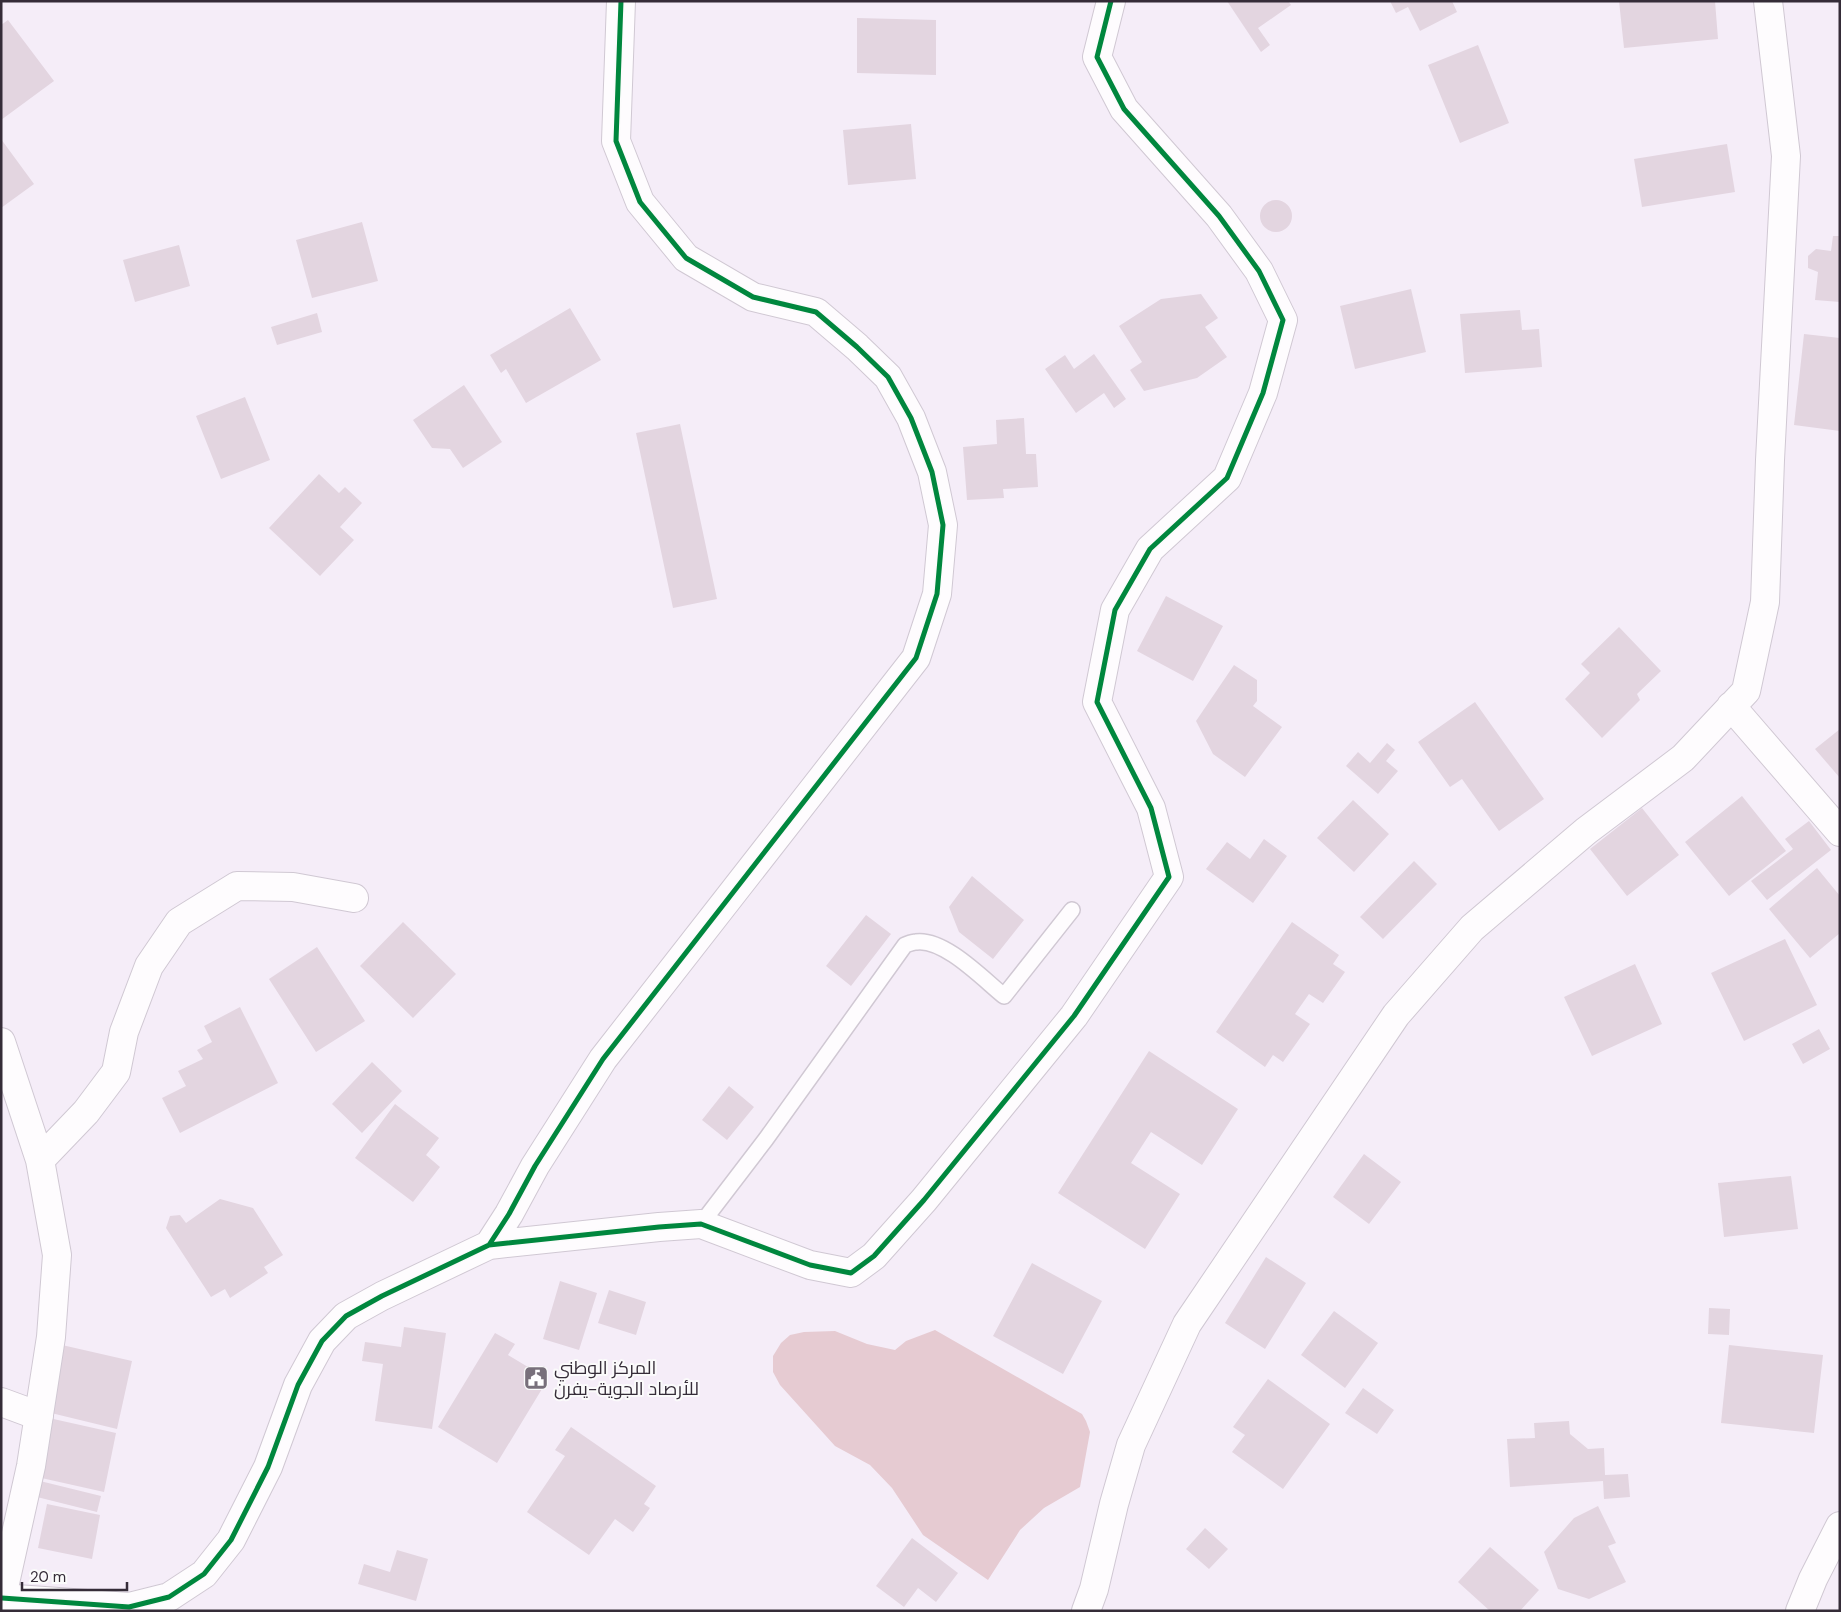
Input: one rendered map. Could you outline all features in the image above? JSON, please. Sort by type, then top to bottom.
[{"type":"street","points":[[489,1245],[510,1214],[535,1166],[603,1059],[916,658],[937,594],[943,525],[932,472],[911,418],[888,377],[816,312],[753,297],[686,258],[640,202],[616,141],[621,1]]},
{"type":"street","points":[[1,1042],[40,1160],[57,1255],[51,1337],[31,1466],[2,1600],[129,1607],[169,1596],[204,1574],[231,1540],[268,1467],[298,1385],[322,1341],[346,1316],[390,1292],[489,1245],[701,1224],[810,1265],[852,1273],[874,1256],[924,1200],[1074,1016],[1169,877],[1151,808],[1097,702],[1115,610],[1150,549],[1227,478],[1263,393],[1283,320],[1259,271],[1218,216],[1124,109],[1097,57],[1111,1]]},
{"type":"street","points":[[1086,1611],[1094,1589],[1114,1504],[1131,1446],[1187,1324],[1396,1015],[1472,928],[1586,831],[1683,758],[1746,691],[1765,602],[1770,460],[1786,156],[1768,1]]},
{"type":"street","points":[[1731,706],[1840,832]]},
{"type":"street","points":[[40,1160],[86,1112],[116,1072],[124,1032],[150,966],[180,922],[237,886],[293,887],[354,898]]},
{"type":"street","points":[[1,1402],[38,1416]]},
{"type":"street","points":[[1800,1611],[1813,1579],[1840,1526]]},
{"type":"lane","points":[[701,1224],[766,1139],[904,945],[917,941],[932,943],[948,950],[1004,996],[1072,910]]},
{"type":"shaded area","points":[[935,1330],[1082,1414],[1090,1432],[1080,1487],[1044,1508],[1020,1530],[988,1580],[923,1535],[892,1488],[870,1465],[835,1446],[780,1385],[773,1372],[773,1356],[781,1343],[790,1335],[804,1332],[835,1331],[867,1344],[895,1350],[906,1341]]},
{"type":"building","points":[[1227,1],[1288,1],[1291,5],[1258,28],[1270,45],[1261,52]]},
{"type":"building","points":[[1390,1],[1452,1],[1457,12],[1420,31],[1408,7],[1396,13]]},
{"type":"building","points":[[1619,1],[1715,1],[1718,39],[1624,48]]},
{"type":"building","points":[[857,18],[936,20],[936,75],[857,73]]},
{"type":"building","points":[[8,20],[54,81],[1,120],[1,25]]},
{"type":"building","points":[[1478,45],[1509,123],[1460,143],[1428,65]]},
{"type":"building","points":[[911,124],[916,179],[848,185],[843,130]]},
{"type":"building","points":[[1,139],[34,184],[1,208]]},
{"type":"building","points":[[1727,144],[1735,192],[1642,207],[1634,159]]},
{"type":"building","points":[[1276,200],[1282,201],[1287,205],[1291,210],[1291,222],[1287,227],[1282,231],[1276,232],[1270,231],[1265,227],[1261,222],[1260,216],[1261,210],[1265,205],[1270,201]]},
{"type":"building","points":[[362,222],[378,281],[312,298],[296,240]]},
{"type":"building","points":[[1833,236],[1840,236],[1840,302],[1815,300],[1818,272],[1808,268],[1808,256],[1816,249],[1831,251]]},
{"type":"building","points":[[179,245],[190,286],[135,302],[123,260]]},
{"type":"building","points":[[1411,289],[1426,352],[1355,369],[1340,306]]},
{"type":"building","points":[[1201,294],[1218,318],[1205,327],[1227,357],[1197,378],[1144,391],[1130,370],[1142,362],[1119,326],[1161,299]]},
{"type":"building","points":[[570,308],[601,360],[526,403],[506,369],[501,373],[490,355]]},
{"type":"building","points":[[1520,310],[1522,330],[1539,329],[1542,367],[1465,373],[1460,314]]},
{"type":"building","points":[[317,313],[322,332],[277,345],[271,327]]},
{"type":"building","points":[[1804,334],[1840,338],[1840,431],[1794,425]]},
{"type":"building","points":[[1094,354],[1126,399],[1114,408],[1104,393],[1076,413],[1045,369],[1065,355],[1074,369]]},
{"type":"building","points":[[464,385],[502,442],[463,468],[450,449],[432,448],[413,420]]},
{"type":"building","points":[[245,397],[270,460],[221,479],[196,416]]},
{"type":"building","points":[[1024,418],[1026,454],[1036,454],[1038,487],[1003,489],[1004,498],[967,500],[963,447],[997,444],[996,420]]},
{"type":"building","points":[[680,424],[717,599],[673,608],[636,433]]},
{"type":"building","points":[[319,474],[339,493],[345,487],[362,503],[340,527],[354,540],[320,576],[269,528]]},
{"type":"building","points":[[1166,596],[1223,626],[1193,681],[1137,651]]},
{"type":"building","points":[[1619,627],[1661,671],[1637,694],[1640,700],[1602,738],[1565,699],[1590,673],[1581,664]]},
{"type":"building","points":[[1234,665],[1257,680],[1257,701],[1253,706],[1282,727],[1245,777],[1213,754],[1196,721]]},
{"type":"building","points":[[1475,702],[1544,799],[1499,831],[1462,779],[1450,787],[1418,742]]},
{"type":"building","points":[[1840,729],[1840,778],[1815,749]]},
{"type":"building","points":[[1387,743],[1395,750],[1386,761],[1398,771],[1378,794],[1346,766],[1358,752],[1370,763]]},
{"type":"building","points":[[1742,796],[1786,851],[1729,896],[1685,842]]},
{"type":"building","points":[[1353,800],[1389,834],[1354,872],[1317,838]]},
{"type":"building","points":[[1642,808],[1679,855],[1627,896],[1590,849]]},
{"type":"building","points":[[1809,821],[1831,850],[1767,900],[1751,881],[1793,849],[1785,839]]},
{"type":"building","points":[[1264,839],[1287,856],[1253,903],[1206,869],[1227,842],[1250,859]]},
{"type":"building","points":[[1414,861],[1437,884],[1383,939],[1360,917]]},
{"type":"building","points":[[1817,868],[1840,896],[1840,933],[1810,958],[1769,909]]},
{"type":"building","points":[[972,876],[1024,920],[993,959],[959,932],[949,907]]},
{"type":"building","points":[[866,915],[891,934],[851,986],[826,966]]},
{"type":"building","points":[[403,922],[456,974],[413,1018],[360,966]]},
{"type":"building","points":[[1292,922],[1339,955],[1333,964],[1345,972],[1323,1003],[1309,994],[1295,1014],[1310,1024],[1283,1062],[1273,1055],[1265,1067],[1216,1032]]},
{"type":"building","points":[[1785,939],[1817,1005],[1744,1041],[1711,973]]},
{"type":"building","points":[[317,947],[365,1021],[316,1052],[269,979]]},
{"type":"building","points":[[1635,964],[1662,1024],[1592,1056],[1564,997]]},
{"type":"building","points":[[240,1007],[278,1083],[180,1133],[162,1098],[186,1086],[178,1071],[203,1059],[197,1050],[212,1042],[204,1026]]},
{"type":"building","points":[[1819,1029],[1830,1049],[1803,1064],[1792,1044]]},
{"type":"building","points":[[1149,1051],[1238,1109],[1202,1165],[1151,1132],[1131,1163],[1180,1194],[1145,1249],[1058,1193]]},
{"type":"building","points":[[372,1062],[402,1091],[362,1133],[332,1104]]},
{"type":"building","points":[[729,1086],[754,1107],[727,1140],[702,1120]]},
{"type":"building","points":[[395,1104],[439,1138],[426,1155],[440,1167],[413,1202],[355,1158]]},
{"type":"building","points":[[1364,1154],[1401,1182],[1369,1224],[1333,1197]]},
{"type":"building","points":[[1791,1176],[1798,1229],[1724,1237],[1718,1183]]},
{"type":"building","points":[[220,1199],[253,1208],[283,1255],[264,1267],[268,1273],[230,1298],[225,1289],[211,1297],[166,1228],[170,1216],[180,1215],[186,1223]]},
{"type":"building","points":[[1266,1257],[1306,1283],[1265,1349],[1225,1323]]},
{"type":"building","points":[[1032,1263],[1102,1301],[1063,1374],[993,1336]]},
{"type":"building","points":[[560,1281],[597,1293],[579,1350],[543,1339]]},
{"type":"building","points":[[609,1290],[646,1302],[636,1335],[598,1323]]},
{"type":"building","points":[[1709,1308],[1730,1309],[1729,1335],[1708,1334]]},
{"type":"building","points":[[1334,1311],[1378,1343],[1345,1388],[1301,1355]]},
{"type":"building","points":[[404,1327],[446,1333],[432,1429],[375,1421],[383,1364],[362,1361],[365,1342],[401,1347]]},
{"type":"building","points":[[495,1333],[515,1344],[508,1355],[548,1379],[497,1463],[438,1427]]},
{"type":"building","points":[[62,1345],[132,1361],[117,1429],[47,1412]]},
{"type":"building","points":[[1729,1345],[1823,1355],[1814,1433],[1721,1423]]},
{"type":"building","points":[[1268,1379],[1330,1424],[1283,1489],[1232,1452],[1245,1435],[1233,1427]]},
{"type":"building","points":[[1363,1388],[1394,1410],[1377,1434],[1345,1413]]},
{"type":"building","points":[[49,1418],[116,1433],[104,1492],[37,1477]]},
{"type":"building","points":[[1569,1421],[1570,1434],[1588,1449],[1604,1448],[1605,1475],[1628,1474],[1630,1497],[1604,1499],[1603,1481],[1510,1487],[1507,1439],[1535,1438],[1534,1423]]},
{"type":"building","points":[[571,1427],[656,1486],[644,1504],[650,1508],[633,1532],[615,1519],[589,1555],[527,1512],[565,1456],[555,1450]]},
{"type":"building","points":[[40,1481],[101,1496],[97,1512],[37,1497]]},
{"type":"building","points":[[47,1504],[100,1515],[92,1559],[38,1548]]},
{"type":"building","points":[[1598,1506],[1616,1543],[1608,1546],[1626,1582],[1589,1599],[1558,1589],[1544,1552],[1574,1518]]},
{"type":"building","points":[[1205,1528],[1228,1549],[1209,1569],[1186,1549]]},
{"type":"building","points":[[912,1538],[958,1573],[936,1602],[918,1588],[904,1607],[876,1586]]},
{"type":"building","points":[[1490,1547],[1539,1590],[1520,1611],[1490,1611],[1458,1582]]},
{"type":"building","points":[[397,1550],[428,1559],[416,1601],[358,1584],[364,1564],[390,1572]]},
{"type":"cycle path","points":[[2,1598],[129,1607],[169,1597],[204,1574],[231,1540],[268,1467],[298,1385],[322,1341],[346,1316],[382,1296],[489,1245],[509,1214],[535,1166],[603,1059],[916,658],[937,594],[943,525],[932,472],[911,418],[888,377],[816,312],[753,297],[686,258],[640,202],[616,141],[621,1]]},
{"type":"cycle path","points":[[489,1245],[701,1224],[810,1265],[851,1273],[874,1256],[924,1200],[1074,1016],[1169,877],[1151,808],[1097,702],[1115,610],[1150,549],[1227,478],[1263,393],[1283,320],[1259,271],[1219,216],[1124,109],[1097,57],[1111,1]]},
{"type":"place","name":"المركز الوطني للأرصاد الجوية-يفرن","points":[[536,1378]]}]
